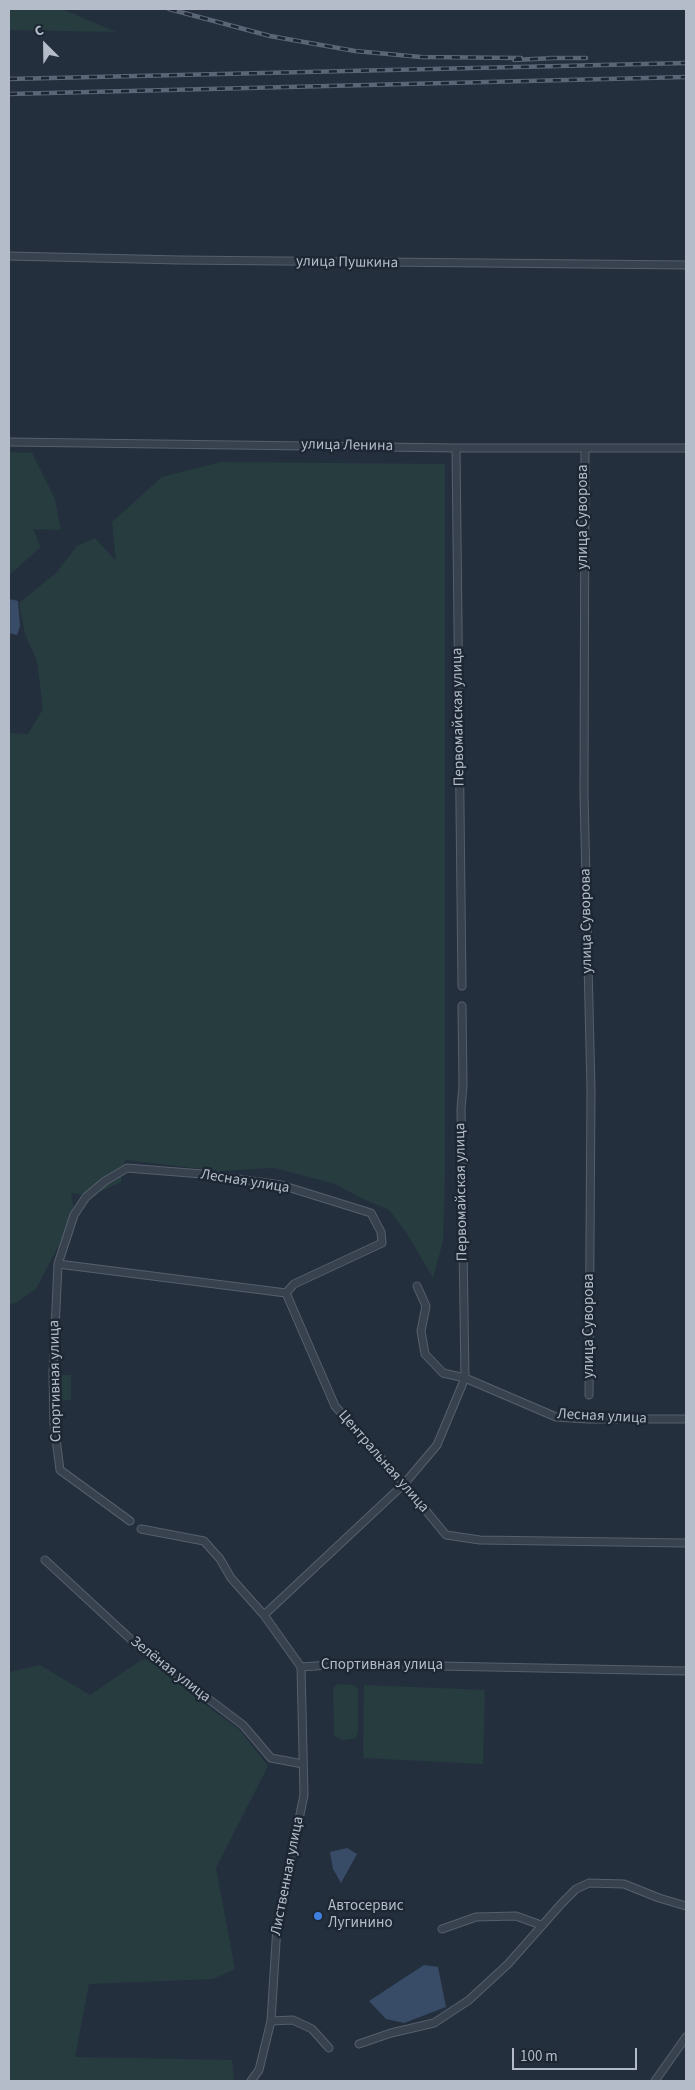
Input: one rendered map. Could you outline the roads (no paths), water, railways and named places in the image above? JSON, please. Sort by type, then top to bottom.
[{"type":"street","name":"улица Пушкина","points":[[9,256],[285,262],[686,265]]},
{"type":"street","name":"улица Ленина","points":[[9,442],[456,448],[686,448]]},
{"type":"street","name":"Первомайская улица","points":[[456,448],[462,986]]},
{"type":"street","name":"улица Суворова","points":[[584,448],[584,794],[591,1090],[589,1395]]},
{"type":"street","name":"Первомайская улица","points":[[462,1006],[463,1085],[460,1109],[465,1378]]},
{"type":"street","name":"Лесная улица","points":[[58,1264],[74,1215],[86,1197],[105,1181],[127,1168],[185,1172],[282,1185],[371,1213],[382,1232],[382,1243],[294,1284],[286,1293]]},
{"type":"street","points":[[58,1264],[286,1293]]},
{"type":"street","name":"Спортивная улица","points":[[58,1264],[53,1374],[54,1423],[60,1470],[130,1521]]},
{"type":"street","name":"Лесная улица","points":[[417,1286],[426,1306],[421,1331],[425,1354],[443,1373],[465,1378],[556,1417],[686,1419]]},
{"type":"street","name":"Центральная улица","points":[[286,1293],[334,1406],[404,1484],[446,1535],[480,1540],[686,1543]]},
{"type":"street","points":[[264,1615],[404,1484],[437,1445],[465,1378]]},
{"type":"street","name":"Спортивная улица","points":[[141,1529],[204,1541],[220,1559],[231,1578],[264,1615],[301,1667],[343,1664],[686,1671]]},
{"type":"street","name":"Зелёная улица","points":[[45,1560],[137,1645],[243,1725],[272,1758],[303,1764]]},
{"type":"street","name":"Лиственная улица","points":[[251,2081],[259,2070],[271,2021],[277,1926],[304,1795],[301,1667]]},
{"type":"street","points":[[359,2044],[391,2033],[434,2024],[469,2000],[508,1964],[541,1925],[576,1889],[589,1883],[624,1884],[686,1906]]},
{"type":"street","points":[[442,1929],[476,1917],[516,1916],[541,1925]]},
{"type":"street","points":[[271,2021],[293,2020],[312,2029],[329,2048]]},
{"type":"street","points":[[654,2081],[686,2037]]},
{"type":"water","points":[[9,599],[18,601],[20,626],[17,635],[9,633]]},
{"type":"water","points":[[347,1848],[357,1854],[341,1883],[333,1869],[330,1852]]},
{"type":"water","points":[[424,1965],[438,1967],[446,2007],[404,2023],[386,2019],[369,2001]]},
{"type":"railway","points":[[169,9],[270,36],[355,51],[421,57],[521,58]]},
{"type":"railway","points":[[549,58],[586,58]]},
{"type":"railway","points":[[514,60],[554,58]]},
{"type":"railway","points":[[9,79],[686,63]]},
{"type":"railway","points":[[9,94],[686,77]]},
{"type":"place","name":"Автосервис Лугинино","points":[[318,1916]]}]
